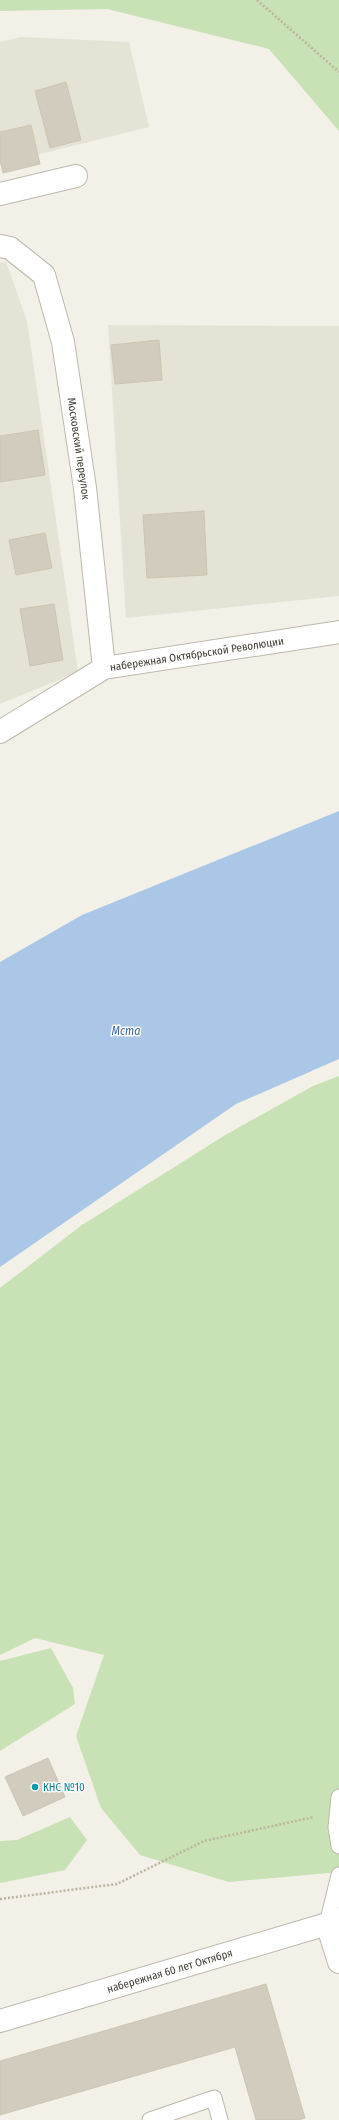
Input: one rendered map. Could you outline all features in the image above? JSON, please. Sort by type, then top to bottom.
[{"type":"street","points":[[0,194],[76,176]]},
{"type":"street","name":"Московский переулок","points":[[5,247],[44,275],[63,342],[85,488],[104,668]]},
{"type":"street","name":"набережная Октябрьской Революции","points":[[0,732],[104,668],[339,632]]},
{"type":"street","points":[[333,1921],[339,1962]]},
{"type":"street","name":"набережная 60 лет Октября","points":[[0,2021],[333,1921]]},
{"type":"lane","points":[[338,1804],[336,1827],[339,1846]]},
{"type":"lane","points":[[333,1921],[339,1875]]},
{"type":"lane","points":[[150,2120],[214,2098],[220,2120]]},
{"type":"path","points":[[257,0],[339,72]]},
{"type":"path","points":[[0,1899],[117,1884],[204,1841],[338,1804]]},
{"type":"shaded area","points":[[21,37],[129,42],[149,127],[0,164],[0,42]]},
{"type":"shaded area","points":[[6,262],[27,321],[78,672],[0,704],[0,263]]},
{"type":"shaded area","points":[[108,325],[339,326],[339,596],[126,618]]},
{"type":"green space","points":[[0,0],[339,0],[339,131],[269,49],[107,9],[0,11]]},
{"type":"green space","points":[[339,1076],[339,1872],[229,1882],[140,1855],[101,1808],[76,1736],[104,1655],[35,1638],[0,1655],[0,1288],[82,1225],[227,1134],[313,1086]]},
{"type":"green space","points":[[51,1648],[73,1688],[75,1704],[0,1751],[0,1661]]},
{"type":"green space","points":[[70,1817],[87,1840],[65,1870],[0,1883],[0,1841],[17,1840]]},
{"type":"water","name":"Мста","points":[[339,811],[339,1059],[236,1104],[0,1267],[0,962],[82,915]]},
{"type":"building","points":[[66,82],[81,140],[50,148],[35,91]]},
{"type":"building","points":[[31,125],[40,164],[3,173],[0,160],[0,132]]},
{"type":"building","points":[[159,340],[162,380],[115,384],[111,345]]},
{"type":"building","points":[[38,430],[45,475],[0,482],[0,436]]},
{"type":"building","points":[[204,511],[207,575],[147,578],[143,515]]},
{"type":"building","points":[[45,533],[52,568],[16,575],[9,540]]},
{"type":"building","points":[[54,604],[63,660],[30,666],[20,609]]},
{"type":"building","name":"КНС №10","points":[[48,1758],[65,1797],[23,1816],[5,1777]]},
{"type":"building","points":[[266,1984],[305,2118],[298,2120],[256,2120],[235,2047],[0,2115],[0,2061]]},
{"type":"place","name":"КНС №10","points":[[35,1787]]}]
